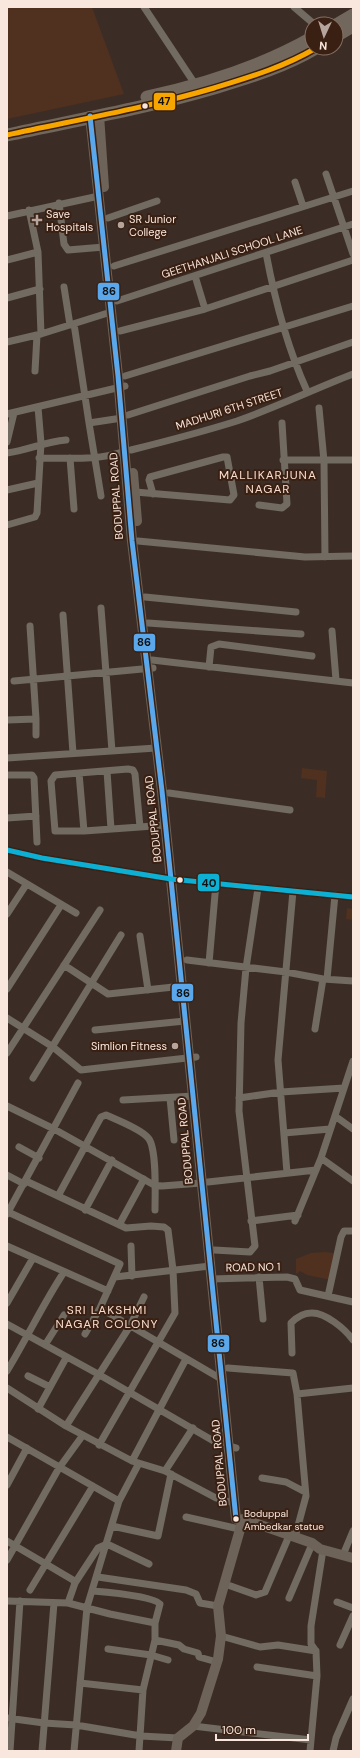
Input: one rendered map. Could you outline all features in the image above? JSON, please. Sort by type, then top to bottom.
[{"type":"highway","points":[[344,20],[353,15]]},
{"type":"highway","points":[[344,31],[353,26]]},
{"type":"highway","points":[[7,135],[171,101],[284,54],[304,43]]},
{"type":"highway","points":[[7,127],[195,84],[211,84],[261,74],[304,55]]},
{"type":"street","points":[[144,7],[195,84]]},
{"type":"street","points":[[294,7],[305,16]]},
{"type":"street","name":"BODUPPAL ROAD","points":[[95,116],[99,196],[104,247],[111,312],[123,383]]},
{"type":"street","name":"BODUPPAL ROAD","points":[[95,116],[114,266],[128,450],[148,622],[156,748],[165,825],[187,960],[193,1057],[210,1266],[214,1279],[228,1368],[234,1503],[240,1523]]},
{"type":"street","points":[[326,174],[345,226],[353,254]]},
{"type":"street","points":[[294,182],[303,206]]},
{"type":"street","points":[[114,266],[353,191]]},
{"type":"street","points":[[7,216],[59,203],[99,196]]},
{"type":"street","points":[[108,218],[157,201]]},
{"type":"street","points":[[59,203],[64,244],[68,250],[104,247]]},
{"type":"street","points":[[29,210],[38,252],[40,289],[39,335],[35,371]]},
{"type":"street","name":"GEETHANJALI SCHOOL LANE","points":[[117,301],[353,224]]},
{"type":"street","points":[[7,260],[38,252]]},
{"type":"street","points":[[266,253],[273,288],[293,362],[307,391]]},
{"type":"street","points":[[120,331],[205,309],[273,288],[353,260]]},
{"type":"street","points":[[195,276],[205,309]]},
{"type":"street","points":[[64,287],[86,397],[101,496]]},
{"type":"street","points":[[7,298],[40,289]]},
{"type":"street","points":[[7,442],[11,414],[86,397],[283,326],[353,306]]},
{"type":"street","points":[[7,342],[39,335],[111,312]]},
{"type":"street","points":[[89,423],[125,416],[270,371],[353,342]]},
{"type":"street","name":"MADHURI 6TH STREET","points":[[39,458],[95,457],[114,455],[128,450],[201,432],[297,398],[307,391],[353,374]]},
{"type":"street","points":[[7,525],[35,517],[38,505],[39,458],[41,443],[38,407]]},
{"type":"street","points":[[319,408],[324,461],[325,557]]},
{"type":"street","points":[[259,505],[285,507],[282,423]]},
{"type":"street","points":[[7,453],[26,449],[41,443],[66,440]]},
{"type":"street","points":[[132,487],[153,494],[230,500],[234,498],[227,457],[150,477],[148,480],[153,494]]},
{"type":"street","points":[[70,458],[74,509]]},
{"type":"street","points":[[283,460],[353,460]]},
{"type":"street","points":[[7,490],[38,483]]},
{"type":"street","name":"BODUPPAL ROAD","points":[[132,487],[132,542],[169,793],[185,1021],[193,1057],[194,1096],[214,1250],[214,1279],[223,1380],[240,1523],[218,1606],[221,1636],[217,1662],[200,1713],[193,1726],[178,1738]]},
{"type":"street","points":[[138,541],[325,557],[353,556]]},
{"type":"street","points":[[145,597],[296,612]]},
{"type":"street","points":[[101,608],[112,751]]},
{"type":"street","points":[[63,615],[73,753]]},
{"type":"street","points":[[148,622],[301,634]]},
{"type":"street","points":[[30,626],[36,735]]},
{"type":"street","points":[[332,631],[336,680]]},
{"type":"street","points":[[209,667],[211,647],[219,644],[312,656]]},
{"type":"street","points":[[14,681],[105,673],[151,665],[209,667],[353,683]]},
{"type":"street","points":[[7,720],[36,719]]},
{"type":"street","points":[[7,758],[156,748]]},
{"type":"street","points":[[140,827],[135,774],[133,770],[55,775],[52,777],[51,781],[55,831],[84,831],[140,827],[165,825]]},
{"type":"street","points":[[107,771],[112,829]]},
{"type":"street","points":[[79,773],[84,831]]},
{"type":"street","points":[[7,775],[32,775],[37,842]]},
{"type":"street","points":[[169,793],[290,810]]},
{"type":"street","points":[[7,818],[36,816]]},
{"type":"street","points":[[7,850],[48,860],[174,879],[353,897]]},
{"type":"street","points":[[7,872],[26,885],[76,914]]},
{"type":"street","points":[[209,963],[216,883]]},
{"type":"street","points":[[7,914],[26,885]]},
{"type":"street","points":[[214,1250],[253,1251],[255,1246],[245,1178],[238,1111],[246,968],[258,888]]},
{"type":"street","points":[[287,1173],[278,1060],[293,891]]},
{"type":"street","points":[[315,1029],[325,979],[335,895]]},
{"type":"street","points":[[7,990],[61,905]]},
{"type":"street","points":[[7,1053],[100,910]]},
{"type":"street","points":[[33,1078],[53,1047],[71,1013],[121,935]]},
{"type":"street","points":[[140,936],[148,990]]},
{"type":"street","points":[[187,960],[286,972],[325,979],[353,981]]},
{"type":"street","points":[[64,965],[108,994],[183,986]]},
{"type":"street","points":[[7,1018],[53,1047],[81,1070],[193,1057]]},
{"type":"street","points":[[95,1030],[185,1021]]},
{"type":"street","points":[[251,1221],[296,1218],[321,1158],[344,1088],[350,1077],[353,1061]]},
{"type":"street","points":[[78,1083],[39,1158],[7,1213],[118,1261],[120,1264],[100,1308],[85,1334]]},
{"type":"street","points":[[239,1098],[281,1092],[344,1088]]},
{"type":"street","points":[[123,1100],[194,1096]]},
{"type":"street","points":[[170,1098],[174,1140]]},
{"type":"street","points":[[7,1106],[112,1160],[154,1185],[162,1186],[316,1170]]},
{"type":"street","points":[[58,1196],[84,1146],[103,1115],[122,1122],[147,1136],[150,1140],[154,1162],[156,1210]]},
{"type":"street","points":[[335,1116],[353,1129]]},
{"type":"street","points":[[284,1133],[330,1129]]},
{"type":"street","points":[[19,1147],[39,1158]]},
{"type":"street","points":[[321,1158],[353,1181]]},
{"type":"street","points":[[85,1210],[112,1160]]},
{"type":"street","points":[[7,1175],[58,1196],[126,1228],[159,1226],[168,1230],[173,1270],[175,1313],[99,1445]]},
{"type":"street","points":[[119,1225],[144,1179]]},
{"type":"street","points":[[328,1296],[341,1237],[344,1231],[353,1231]]},
{"type":"street","points":[[7,1246],[108,1291]]},
{"type":"street","points":[[131,1246],[132,1276]]},
{"type":"street","points":[[7,1303],[33,1258]]},
{"type":"street","points":[[115,1277],[210,1266]]},
{"type":"street","points":[[7,1371],[28,1336],[45,1301],[64,1272]]},
{"type":"street","points":[[259,1277],[263,1319]]},
{"type":"street","name":"ROAD NO 1","points":[[214,1279],[259,1277],[292,1278],[295,1279],[300,1290],[353,1302]]},
{"type":"street","points":[[66,1426],[130,1326],[144,1297]]},
{"type":"street","points":[[100,1308],[223,1380]]},
{"type":"street","points":[[292,1353],[291,1323],[300,1316],[311,1313],[339,1324],[353,1340]]},
{"type":"street","points":[[45,1345],[64,1315]]},
{"type":"street","points":[[7,1324],[66,1358],[159,1408],[217,1443],[232,1447]]},
{"type":"street","points":[[38,1409],[66,1358]]},
{"type":"street","points":[[74,1751],[87,1607],[98,1577],[120,1501],[135,1463],[159,1408],[186,1359]]},
{"type":"street","points":[[225,1584],[256,1595],[265,1592],[302,1513],[305,1492],[293,1373],[228,1368]]},
{"type":"street","points":[[28,1376],[50,1387]]},
{"type":"street","points":[[7,1388],[38,1409],[99,1445],[135,1463],[168,1473],[216,1498],[234,1503]]},
{"type":"street","points":[[296,1394],[353,1388]]},
{"type":"street","points":[[112,1526],[158,1536],[168,1473],[193,1428]]},
{"type":"street","points":[[7,1560],[59,1468],[83,1435]]},
{"type":"street","points":[[7,1437],[59,1468],[120,1501]]},
{"type":"street","points":[[7,1485],[27,1448]]},
{"type":"street","points":[[262,1478],[286,1482],[305,1492]]},
{"type":"street","points":[[30,1590],[93,1486]]},
{"type":"street","points":[[186,1517],[240,1523],[312,1543],[318,1549],[353,1558]]},
{"type":"street","points":[[343,1555],[353,1531]]},
{"type":"street","points":[[7,1541],[46,1563],[73,1580],[75,1583]]},
{"type":"street","points":[[68,1603],[75,1583],[98,1548],[107,1544],[149,1564]]},
{"type":"street","points":[[289,1598],[318,1549]]},
{"type":"street","points":[[310,1751],[317,1676],[316,1651],[311,1644],[310,1626],[318,1549]]},
{"type":"street","points":[[98,1577],[186,1590],[196,1594],[200,1603],[218,1606]]},
{"type":"street","points":[[93,1591],[158,1601],[160,1607],[155,1623],[155,1640],[143,1690],[139,1751]]},
{"type":"street","points":[[7,1601],[68,1603],[110,1614],[155,1623]]},
{"type":"street","points":[[10,1751],[10,1718],[20,1601]]},
{"type":"street","points":[[337,1602],[353,1608]]},
{"type":"street","points":[[42,1751],[54,1603]]},
{"type":"street","points":[[340,1646],[353,1616]]},
{"type":"street","points":[[221,1636],[260,1647],[278,1645],[316,1651]]},
{"type":"street","points":[[155,1640],[179,1645],[184,1649],[198,1653],[199,1657],[217,1662]]},
{"type":"street","points":[[108,1649],[151,1655],[168,1660]]},
{"type":"street","points":[[257,1668],[317,1676]]},
{"type":"street","points":[[80,1683],[143,1690]]},
{"type":"street","points":[[332,1751],[353,1699]]},
{"type":"street","points":[[10,1718],[44,1723],[76,1725],[141,1736],[178,1738],[176,1751]]},
{"type":"street","points":[[193,1726],[311,1740]]},
{"type":"shaded area","points":[[7,7],[92,7],[124,94],[7,119]]},
{"type":"shaded area","points":[[302,768],[327,771],[325,798],[316,797],[317,780],[301,778]]},
{"type":"shaded area","points":[[347,908],[353,909],[353,920],[346,919]]},
{"type":"shaded area","points":[[325,1252],[340,1254],[331,1280],[307,1275],[300,1271],[297,1274],[296,1273],[296,1259],[311,1253]]},
{"type":"transit line","name":"47","points":[[7,135],[137,108],[214,88],[254,76],[304,55]]},
{"type":"transit line","name":"86","points":[[90,116],[118,376],[132,541],[162,791],[236,1519]]},
{"type":"transit line","name":"40","points":[[7,850],[42,858],[171,879],[353,897]]},
{"type":"place","name":"Save Hospitals","points":[[37,220]]},
{"type":"place","name":"SR Junior College","points":[[121,225]]},
{"type":"place","name":"Simlion Fitness","points":[[175,1046]]},
{"type":"place","name":"Boduppal Ambedkar statue","points":[[236,1519]]},
{"type":"district","name":"MALLIKARJUNA NAGAR","points":[[268,482]]},
{"type":"district","name":"SRI LAKSHMI NAGAR COLONY","points":[[107,1317]]}]
